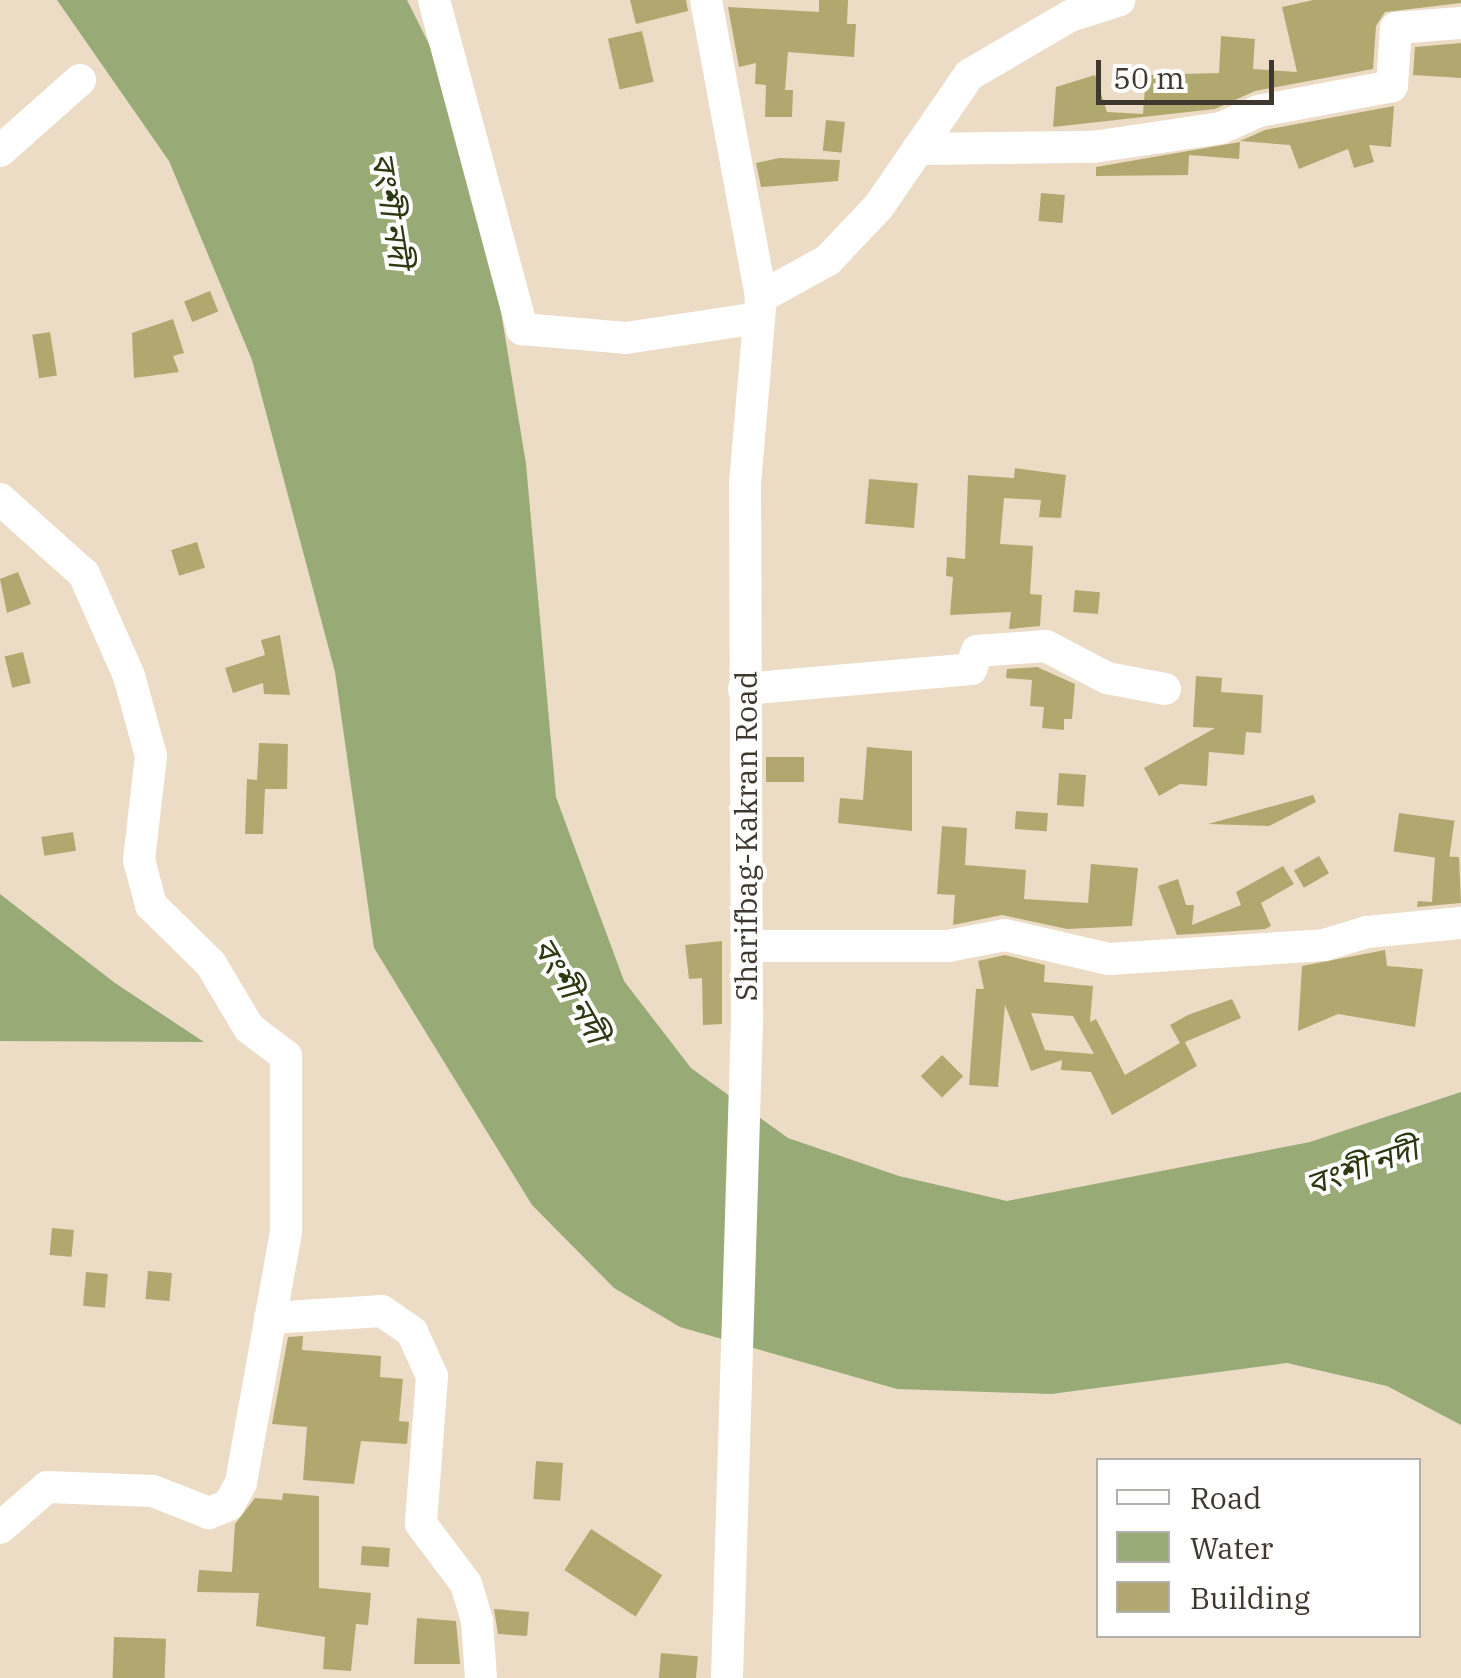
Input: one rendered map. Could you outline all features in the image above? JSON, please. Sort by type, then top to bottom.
[{"type":"street","points":[[434,0],[522,329],[626,338],[760,308],[828,260],[879,206],[969,76],[1070,16],[1120,0]]},
{"type":"street","name":"Sharifbag-Kakran Road","points":[[706,0],[760,308],[745,485],[747,1019],[726,1678]]},
{"type":"street","points":[[918,149],[1093,147],[1221,128],[1270,108],[1392,86],[1396,28],[1461,23]]},
{"type":"street","points":[[0,151],[80,80]]},
{"type":"street","points":[[0,498],[84,574],[129,676],[151,756],[140,860],[151,906],[211,964],[249,1028],[286,1056],[286,1232],[241,1482],[228,1505],[210,1513],[153,1491],[47,1487],[0,1528]]},
{"type":"street","points":[[744,689],[956,671],[970,669],[976,651],[1046,646],[1107,678],[1165,689]]},
{"type":"street","points":[[747,946],[948,946],[1005,935],[1109,960],[1324,945],[1367,932],[1461,923]]},
{"type":"street","points":[[270,1318],[382,1311],[412,1332],[432,1376],[421,1524],[466,1584],[477,1621],[481,1678]]},
{"type":"water","name":"বংশী নদী","points":[[57,0],[407,0],[430,46],[496,281],[526,464],[556,797],[624,981],[691,1068],[788,1138],[899,1176],[1007,1201],[1310,1142],[1461,1092],[1461,1425],[1387,1386],[1287,1363],[1051,1394],[897,1389],[680,1327],[614,1288],[532,1205],[374,948],[335,672],[252,360],[169,161]]},
{"type":"water","points":[[0,894],[115,983],[204,1042],[0,1041]]},
{"type":"building","points":[[630,0],[686,0],[688,11],[636,24]]},
{"type":"building","points":[[819,0],[848,0],[847,24],[856,24],[854,57],[788,52],[785,90],[793,90],[792,117],[765,117],[766,85],[755,84],[756,63],[739,67],[728,7],[819,12]]},
{"type":"building","points":[[1313,0],[1461,3],[1385,12],[1376,26],[1373,69],[1255,91],[1215,109],[1053,127],[1056,87],[1095,75],[1107,112],[1143,114],[1146,75],[1219,73],[1221,36],[1255,39],[1253,69],[1297,72],[1282,7]]},
{"type":"building","points":[[642,31],[654,82],[620,90],[608,39]]},
{"type":"building","points":[[1461,43],[1461,78],[1413,75],[1415,47]]},
{"type":"building","points":[[1394,106],[1391,147],[1369,145],[1374,162],[1354,168],[1348,149],[1299,169],[1290,145],[1240,141],[1265,130]]},
{"type":"building","points":[[826,120],[845,122],[842,153],[823,151]]},
{"type":"building","points":[[1240,142],[1239,159],[1189,155],[1188,175],[1096,176],[1096,167]]},
{"type":"building","points":[[779,158],[840,160],[838,181],[761,187],[756,163]]},
{"type":"building","points":[[1041,193],[1065,195],[1062,223],[1039,221]]},
{"type":"building","points":[[210,291],[218,311],[192,322],[184,301]]},
{"type":"building","points":[[173,319],[184,353],[173,356],[179,372],[134,378],[132,333]]},
{"type":"building","points":[[50,332],[57,375],[39,378],[32,335]]},
{"type":"building","points":[[1015,468],[1066,475],[1061,518],[1039,517],[1041,500],[1004,498],[1000,544],[1033,546],[1030,594],[1042,595],[1040,626],[1009,629],[1011,612],[950,615],[953,577],[946,576],[947,557],[965,559],[968,475],[1014,478]]},
{"type":"building","points":[[869,479],[918,483],[914,528],[865,524]]},
{"type":"building","points":[[197,542],[205,568],[179,576],[171,550]]},
{"type":"building","points":[[18,572],[31,604],[7,613],[0,579]]},
{"type":"building","points":[[1075,590],[1100,592],[1098,614],[1073,612]]},
{"type":"building","points":[[280,635],[290,695],[264,694],[263,683],[233,693],[225,668],[265,655],[261,640]]},
{"type":"building","points":[[23,652],[31,683],[12,688],[5,657]]},
{"type":"building","points":[[1037,667],[1075,684],[1072,719],[1064,719],[1064,730],[1042,728],[1044,707],[1030,706],[1032,680],[1006,678],[1007,669]]},
{"type":"building","points":[[1196,676],[1222,678],[1221,692],[1263,695],[1261,733],[1246,732],[1244,755],[1209,752],[1207,786],[1180,784],[1159,796],[1144,768],[1215,728],[1193,727]]},
{"type":"building","points":[[259,743],[288,744],[287,789],[265,789],[263,834],[245,834],[247,779],[257,780]]},
{"type":"building","points":[[867,747],[912,751],[912,831],[838,823],[840,798],[863,800]]},
{"type":"building","points":[[766,757],[804,757],[804,782],[766,782]]},
{"type":"building","points":[[1059,773],[1086,775],[1084,807],[1057,805]]},
{"type":"building","points":[[1313,795],[1316,802],[1269,826],[1208,824]]},
{"type":"building","points":[[1016,811],[1048,813],[1047,831],[1015,829]]},
{"type":"building","points":[[1399,813],[1454,821],[1449,859],[1394,852]]},
{"type":"building","points":[[942,826],[967,828],[965,865],[1026,870],[1024,899],[1088,903],[1091,864],[1138,868],[1132,926],[1067,929],[1002,915],[953,925],[955,895],[937,894]]},
{"type":"building","points":[[73,832],[76,851],[44,856],[41,837]]},
{"type":"building","points":[[1319,856],[1329,873],[1304,888],[1294,870]]},
{"type":"building","points":[[1435,856],[1459,857],[1461,903],[1417,907],[1418,901],[1432,902]]},
{"type":"building","points":[[1283,866],[1294,884],[1261,903],[1271,926],[1265,929],[1177,935],[1158,886],[1178,879],[1186,905],[1194,905],[1192,925],[1241,905],[1236,892]]},
{"type":"building","points":[[722,941],[722,1024],[703,1025],[702,978],[689,979],[685,945]]},
{"type":"building","points":[[1385,950],[1387,966],[1423,969],[1415,1027],[1338,1014],[1298,1031],[1302,966]]},
{"type":"building","points":[[1005,955],[1045,965],[1044,982],[1093,986],[1090,1022],[1096,1019],[1125,1075],[1180,1043],[1170,1025],[1188,1015],[1232,999],[1241,1018],[1185,1042],[1197,1066],[1112,1115],[1091,1072],[1061,1070],[1062,1060],[1031,1071],[1005,1005],[998,1087],[969,1085],[976,989],[984,989],[978,961]],"holes":[[[1031,1013],[1073,1016],[1094,1054],[1045,1050]]]},
{"type":"building","points":[[942,1055],[963,1076],[942,1097],[921,1076]]},
{"type":"building","points":[[52,1228],[74,1230],[72,1257],[50,1255]]},
{"type":"building","points":[[148,1271],[172,1273],[169,1301],[146,1299]]},
{"type":"building","points":[[86,1272],[108,1274],[105,1308],[83,1306]]},
{"type":"building","points":[[303,1336],[302,1350],[381,1356],[380,1377],[403,1379],[399,1421],[409,1422],[407,1444],[361,1441],[354,1484],[303,1480],[307,1427],[272,1424],[288,1337]]},
{"type":"building","points":[[536,1461],[563,1463],[560,1501],[533,1499]]},
{"type":"building","points":[[283,1493],[319,1496],[319,1588],[371,1593],[368,1625],[356,1624],[351,1671],[323,1669],[325,1637],[256,1626],[259,1593],[197,1592],[199,1570],[232,1572],[235,1524],[255,1498],[282,1500]]},
{"type":"building","points":[[591,1529],[662,1575],[636,1616],[564,1570]]},
{"type":"building","points":[[362,1546],[390,1548],[389,1567],[361,1565]]},
{"type":"building","points":[[494,1609],[529,1612],[527,1636],[498,1634]]},
{"type":"building","points":[[417,1618],[456,1621],[460,1664],[414,1664]]},
{"type":"building","points":[[114,1637],[166,1639],[165,1678],[113,1678]]},
{"type":"building","points":[[661,1653],[698,1656],[696,1678],[659,1678]]}]
